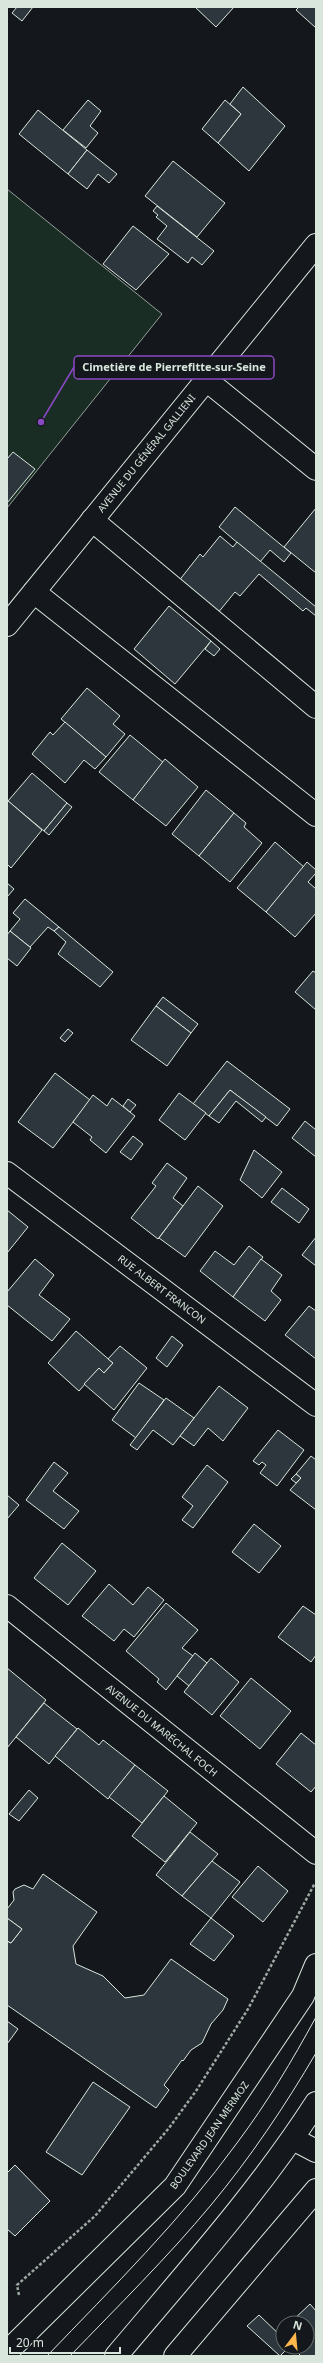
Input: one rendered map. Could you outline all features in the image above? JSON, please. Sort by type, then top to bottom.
[{"type":"street","name":"AVENUE DU GÉNÉRAL GALLIENI","points":[[7,625],[316,245]]},
{"type":"street","points":[[205,380],[316,469]]},
{"type":"street","points":[[92,520],[316,706]]},
{"type":"street","points":[[34,592],[316,815]]},
{"type":"street","name":"RUE ALBERT FRANCON","points":[[7,1173],[316,1405]]},
{"type":"street","name":"AVENUE DU MARÉCHAL FOCH","points":[[7,1606],[316,1853]]},
{"type":"street","name":"BOULEVARD JEAN MERMOZ","points":[[7,2352],[175,2186],[303,1996],[316,1965]]},
{"type":"street","points":[[116,2356],[257,2188],[293,2139],[316,2103]]},
{"type":"street","points":[[293,2139],[316,2151]]},
{"type":"street","points":[[174,2356],[316,2190]]},
{"type":"path","points":[[25,2334],[18,2285],[95,2216],[169,2128],[196,2091],[248,2009],[316,1881]]},
{"type":"green space","points":[[7,189],[162,314],[7,508]]},
{"type":"building","points":[[17,7],[33,7],[22,21],[12,13]]},
{"type":"building","points":[[195,7],[234,7],[216,27]]},
{"type":"building","points":[[299,7],[316,7],[316,28],[296,10]]},
{"type":"building","points":[[243,87],[285,126],[249,171],[218,143],[241,114],[230,104]]},
{"type":"building","points":[[88,100],[101,111],[90,126],[98,133],[86,148],[63,130]]},
{"type":"building","points":[[225,100],[241,114],[218,143],[202,129]]},
{"type":"building","points":[[38,110],[87,150],[68,174],[19,134]]},
{"type":"building","points":[[87,150],[117,174],[109,183],[98,174],[87,189],[68,174]]},
{"type":"building","points":[[173,161],[225,203],[197,237],[145,196]]},
{"type":"building","points":[[157,206],[214,251],[202,265],[192,257],[188,263],[157,239],[167,226],[156,217],[158,215],[153,211]]},
{"type":"building","points":[[133,226],[169,254],[136,290],[103,264]]},
{"type":"building","points":[[13,452],[35,469],[7,503],[7,459]]},
{"type":"building","points":[[235,507],[291,553],[284,562],[270,550],[260,562],[219,527]]},
{"type":"building","points":[[316,508],[316,573],[284,547]]},
{"type":"building","points":[[220,536],[233,547],[237,542],[316,607],[316,616],[306,608],[303,611],[259,574],[240,596],[235,592],[217,614],[178,582],[200,554],[203,557]]},
{"type":"building","points":[[169,606],[211,641],[175,684],[134,649]]},
{"type":"building","points":[[211,641],[220,649],[214,656],[205,649]]},
{"type":"building","points":[[87,688],[120,716],[113,724],[125,734],[106,757],[61,719]]},
{"type":"building","points":[[65,722],[106,757],[95,769],[84,760],[65,783],[32,754],[50,732],[53,735]]},
{"type":"building","points":[[130,735],[164,763],[133,800],[99,772]]},
{"type":"building","points":[[165,759],[198,787],[166,826],[133,800]]},
{"type":"building","points":[[32,773],[67,803],[44,831],[8,801]]},
{"type":"building","points":[[206,790],[234,813],[199,856],[172,834]]},
{"type":"building","points":[[7,800],[42,830],[11,868],[7,864]]},
{"type":"building","points":[[67,803],[72,807],[49,835],[44,831]]},
{"type":"building","points":[[234,813],[246,823],[244,827],[262,843],[230,882],[199,856]]},
{"type":"building","points":[[275,842],[304,867],[266,912],[237,888]]},
{"type":"building","points":[[307,862],[316,870],[316,873],[308,882],[316,889],[316,913],[295,937],[266,912]]},
{"type":"building","points":[[7,883],[14,889],[7,897]]},
{"type":"building","points":[[25,899],[59,927],[54,931],[48,927],[30,947],[10,931],[20,919],[13,913]]},
{"type":"building","points":[[59,927],[113,972],[100,987],[58,954],[66,942],[54,931]]},
{"type":"building","points":[[10,931],[31,948],[17,966],[7,958],[7,935]]},
{"type":"building","points":[[313,971],[316,973],[316,1010],[295,992]]},
{"type":"building","points":[[163,997],[198,1024],[191,1033],[156,1006]]},
{"type":"building","points":[[156,1006],[191,1033],[167,1066],[131,1040]]},
{"type":"building","points":[[68,1029],[73,1033],[65,1042],[60,1038]]},
{"type":"building","points":[[227,1061],[290,1109],[277,1126],[230,1090],[209,1116],[193,1104]]},
{"type":"building","points":[[55,1073],[90,1100],[53,1148],[18,1122]]},
{"type":"building","points":[[230,1090],[266,1117],[262,1122],[236,1101],[219,1123],[209,1116]]},
{"type":"building","points":[[179,1093],[206,1113],[185,1140],[159,1120]]},
{"type":"building","points":[[93,1095],[107,1106],[112,1098],[135,1116],[106,1153],[90,1140],[92,1137],[73,1122]]},
{"type":"building","points":[[128,1099],[136,1105],[130,1112],[123,1106]]},
{"type":"building","points":[[305,1121],[316,1130],[316,1157],[292,1138]]},
{"type":"building","points":[[133,1136],[143,1144],[131,1160],[120,1152]]},
{"type":"building","points":[[254,1150],[282,1172],[262,1198],[240,1180]]},
{"type":"building","points":[[167,1163],[187,1178],[173,1198],[183,1206],[158,1239],[131,1218],[156,1186],[152,1183]]},
{"type":"building","points":[[198,1186],[223,1206],[185,1257],[159,1238]]},
{"type":"building","points":[[282,1188],[309,1209],[299,1223],[271,1202]]},
{"type":"building","points":[[7,1210],[28,1227],[7,1253]]},
{"type":"building","points":[[316,1237],[316,1266],[302,1255]]},
{"type":"building","points":[[249,1246],[263,1257],[233,1297],[200,1271],[215,1251],[234,1265]]},
{"type":"building","points":[[35,1259],[54,1275],[39,1295],[70,1319],[52,1341],[7,1305],[7,1292]]},
{"type":"building","points":[[261,1259],[282,1275],[271,1291],[281,1300],[265,1321],[233,1297]]},
{"type":"building","points":[[309,1306],[316,1311],[316,1359],[285,1335]]},
{"type":"building","points":[[76,1331],[113,1363],[104,1373],[99,1368],[79,1391],[48,1363]]},
{"type":"building","points":[[172,1336],[183,1345],[167,1367],[156,1358]]},
{"type":"building","points":[[120,1346],[147,1368],[114,1410],[84,1384],[99,1368],[104,1373],[113,1363],[108,1359]]},
{"type":"building","points":[[139,1383],[164,1400],[136,1438],[112,1420]]},
{"type":"building","points":[[219,1386],[248,1408],[223,1441],[208,1428],[194,1446],[180,1436]]},
{"type":"building","points":[[166,1398],[194,1418],[173,1445],[153,1430],[137,1450],[130,1445]]},
{"type":"building","points":[[278,1430],[304,1450],[277,1486],[260,1473],[266,1465],[262,1462],[259,1465],[253,1461]]},
{"type":"building","points":[[311,1456],[316,1460],[316,1510],[290,1490],[301,1478],[296,1474]]},
{"type":"building","points":[[54,1462],[68,1473],[53,1491],[79,1511],[64,1529],[26,1500]]},
{"type":"building","points":[[207,1465],[228,1482],[193,1528],[182,1520],[193,1506],[182,1497]]},
{"type":"building","points":[[296,1474],[301,1478],[296,1483],[291,1479]]},
{"type":"building","points":[[7,1495],[19,1505],[7,1519]]},
{"type":"building","points":[[254,1524],[281,1546],[259,1573],[232,1552]]},
{"type":"building","points":[[62,1543],[96,1571],[68,1605],[34,1578]]},
{"type":"building","points":[[109,1584],[133,1605],[148,1587],[164,1600],[134,1637],[124,1629],[114,1641],[82,1616]]},
{"type":"building","points":[[166,1603],[198,1630],[182,1648],[193,1656],[166,1690],[157,1682],[159,1679],[126,1651]]},
{"type":"building","points":[[303,1606],[316,1615],[316,1655],[311,1662],[278,1637]]},
{"type":"building","points":[[195,1653],[207,1663],[189,1686],[177,1676]]},
{"type":"building","points":[[211,1658],[239,1682],[212,1715],[184,1692]]},
{"type":"building","points":[[7,1668],[46,1700],[7,1748]]},
{"type":"building","points":[[251,1678],[291,1711],[260,1749],[220,1716]]},
{"type":"building","points":[[44,1703],[77,1729],[49,1764],[16,1737]]},
{"type":"building","points":[[78,1728],[99,1745],[103,1740],[135,1765],[108,1799],[55,1756]]},
{"type":"building","points":[[301,1733],[316,1745],[316,1786],[311,1792],[276,1764]]},
{"type":"building","points":[[135,1765],[168,1791],[142,1823],[109,1797]]},
{"type":"building","points":[[29,1790],[38,1798],[19,1821],[9,1814]]},
{"type":"building","points":[[164,1796],[197,1823],[165,1862],[132,1836]]},
{"type":"building","points":[[190,1832],[218,1854],[182,1896],[156,1875]]},
{"type":"building","points":[[212,1861],[240,1882],[211,1918],[182,1896]]},
{"type":"building","points":[[258,1866],[288,1891],[263,1922],[232,1897]]},
{"type":"building","points":[[43,1874],[97,1912],[73,1946],[76,1964],[103,1976],[125,1998],[144,1995],[171,1959],[228,1999],[223,2010],[211,2024],[202,2043],[191,2050],[164,2085],[169,2090],[156,2108],[7,2005],[7,1941],[11,1943],[22,1929],[7,1918],[7,1909],[14,1900],[13,1892],[15,1889],[24,1885],[33,1889]]},
{"type":"building","points":[[7,1918],[22,1929],[11,1943],[7,1941]]},
{"type":"building","points":[[211,1918],[234,1936],[214,1961],[190,1944]]},
{"type":"building","points":[[7,2021],[18,2029],[7,2044]]},
{"type":"building","points":[[93,2082],[130,2107],[82,2175],[46,2152]]},
{"type":"building","points":[[15,2165],[50,2201],[15,2236],[7,2229],[7,2173]]},
{"type":"building","points":[[310,2304],[316,2311],[316,2356],[300,2355],[315,2355],[315,2315],[298,2315]]},
{"type":"building","points":[[259,2315],[275,2330],[275,2351],[247,2326]]},
{"type":"tram line","points":[[47,2356],[121,2279],[193,2199],[248,2128],[269,2097],[316,2017]]},
{"type":"tram line","points":[[70,2356],[160,2263],[211,2205],[240,2169],[292,2092],[316,2053]]},
{"type":"place","name":"Cimetière de Pierrefitte-sur-Seine","points":[[41,422]]}]
